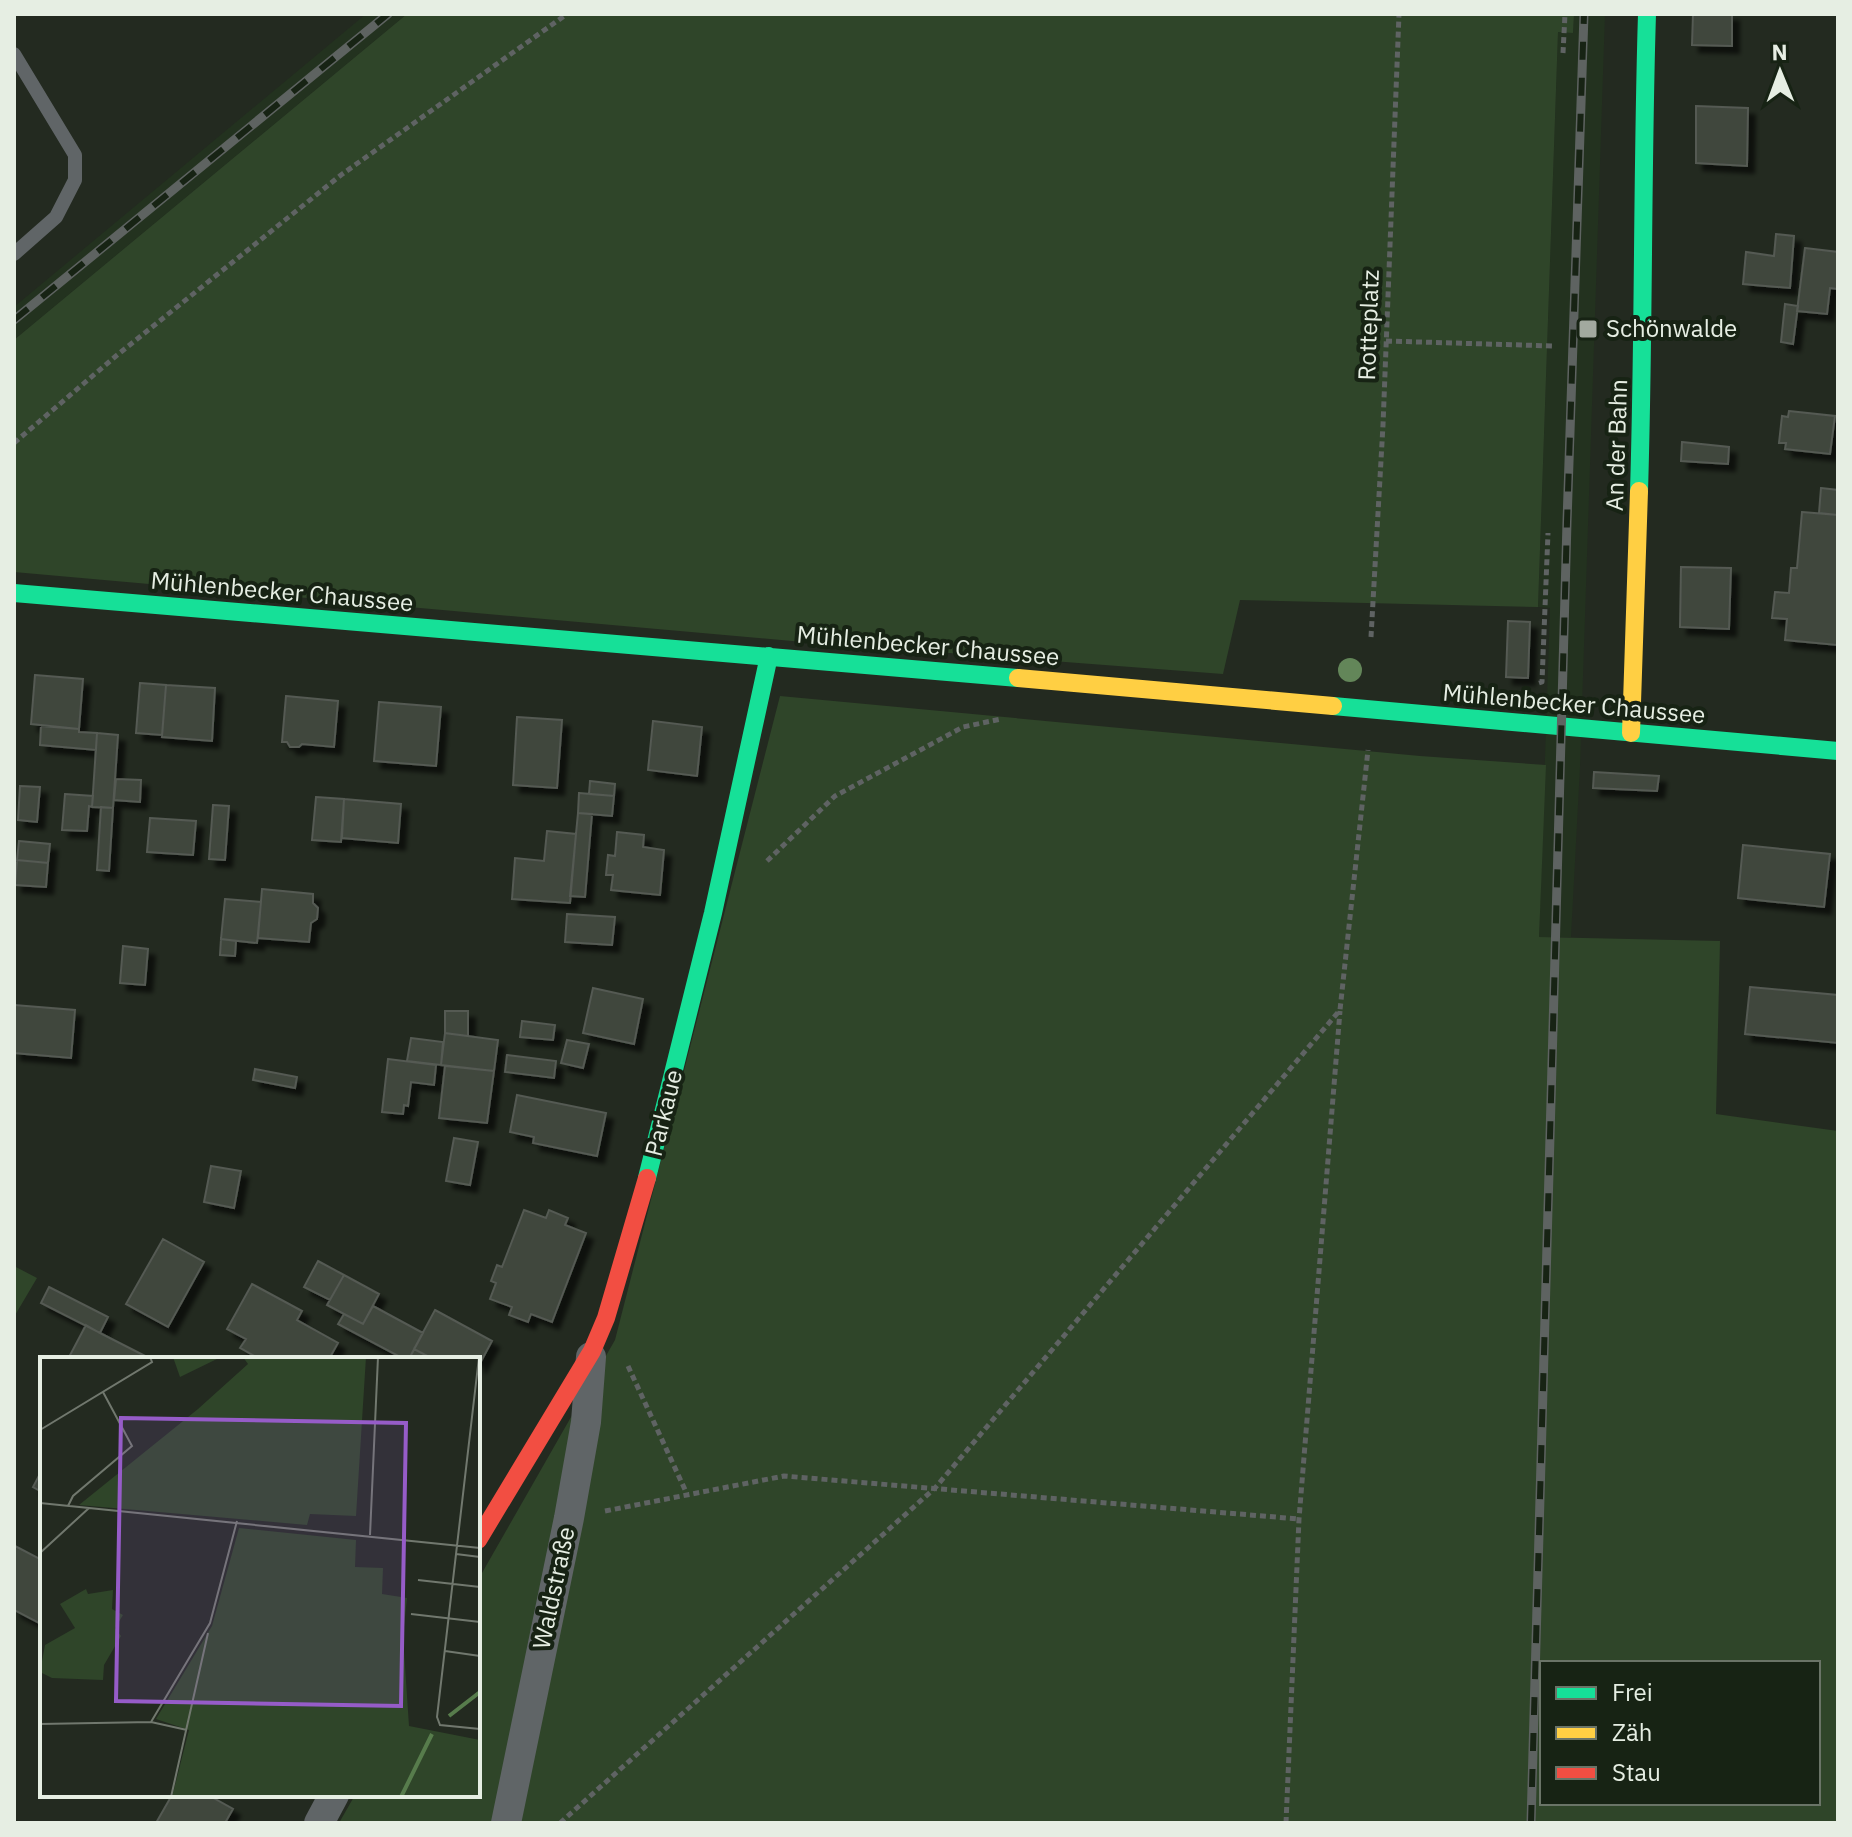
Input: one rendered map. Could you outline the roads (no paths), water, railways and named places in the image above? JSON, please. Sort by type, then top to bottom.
[{"type":"main road","name":"An der Bahn","points":[[1631,733],[1644,346],[1642,166],[1647,14]]},
{"type":"main road","name":"Mühlenbecker Chaussee","points":[[14,593],[1838,751]]},
{"type":"main road","name":"Parkaue","points":[[480,1537],[592,1351],[606,1318],[656,1146],[698,975],[769,656]]},
{"type":"street","name":"Waldstraße","points":[[506,1823],[569,1518],[586,1422],[592,1351]]},
{"type":"street","points":[[319,1823],[333,1797]]},
{"type":"lane","points":[[14,54],[75,155],[75,180],[56,217],[14,254]]},
{"type":"railway","points":[[14,320],[388,14]]},
{"type":"railway","points":[[1531,1823],[1584,14]]},
{"type":"place","name":"Schönwalde","points":[[1588,329]]}]
